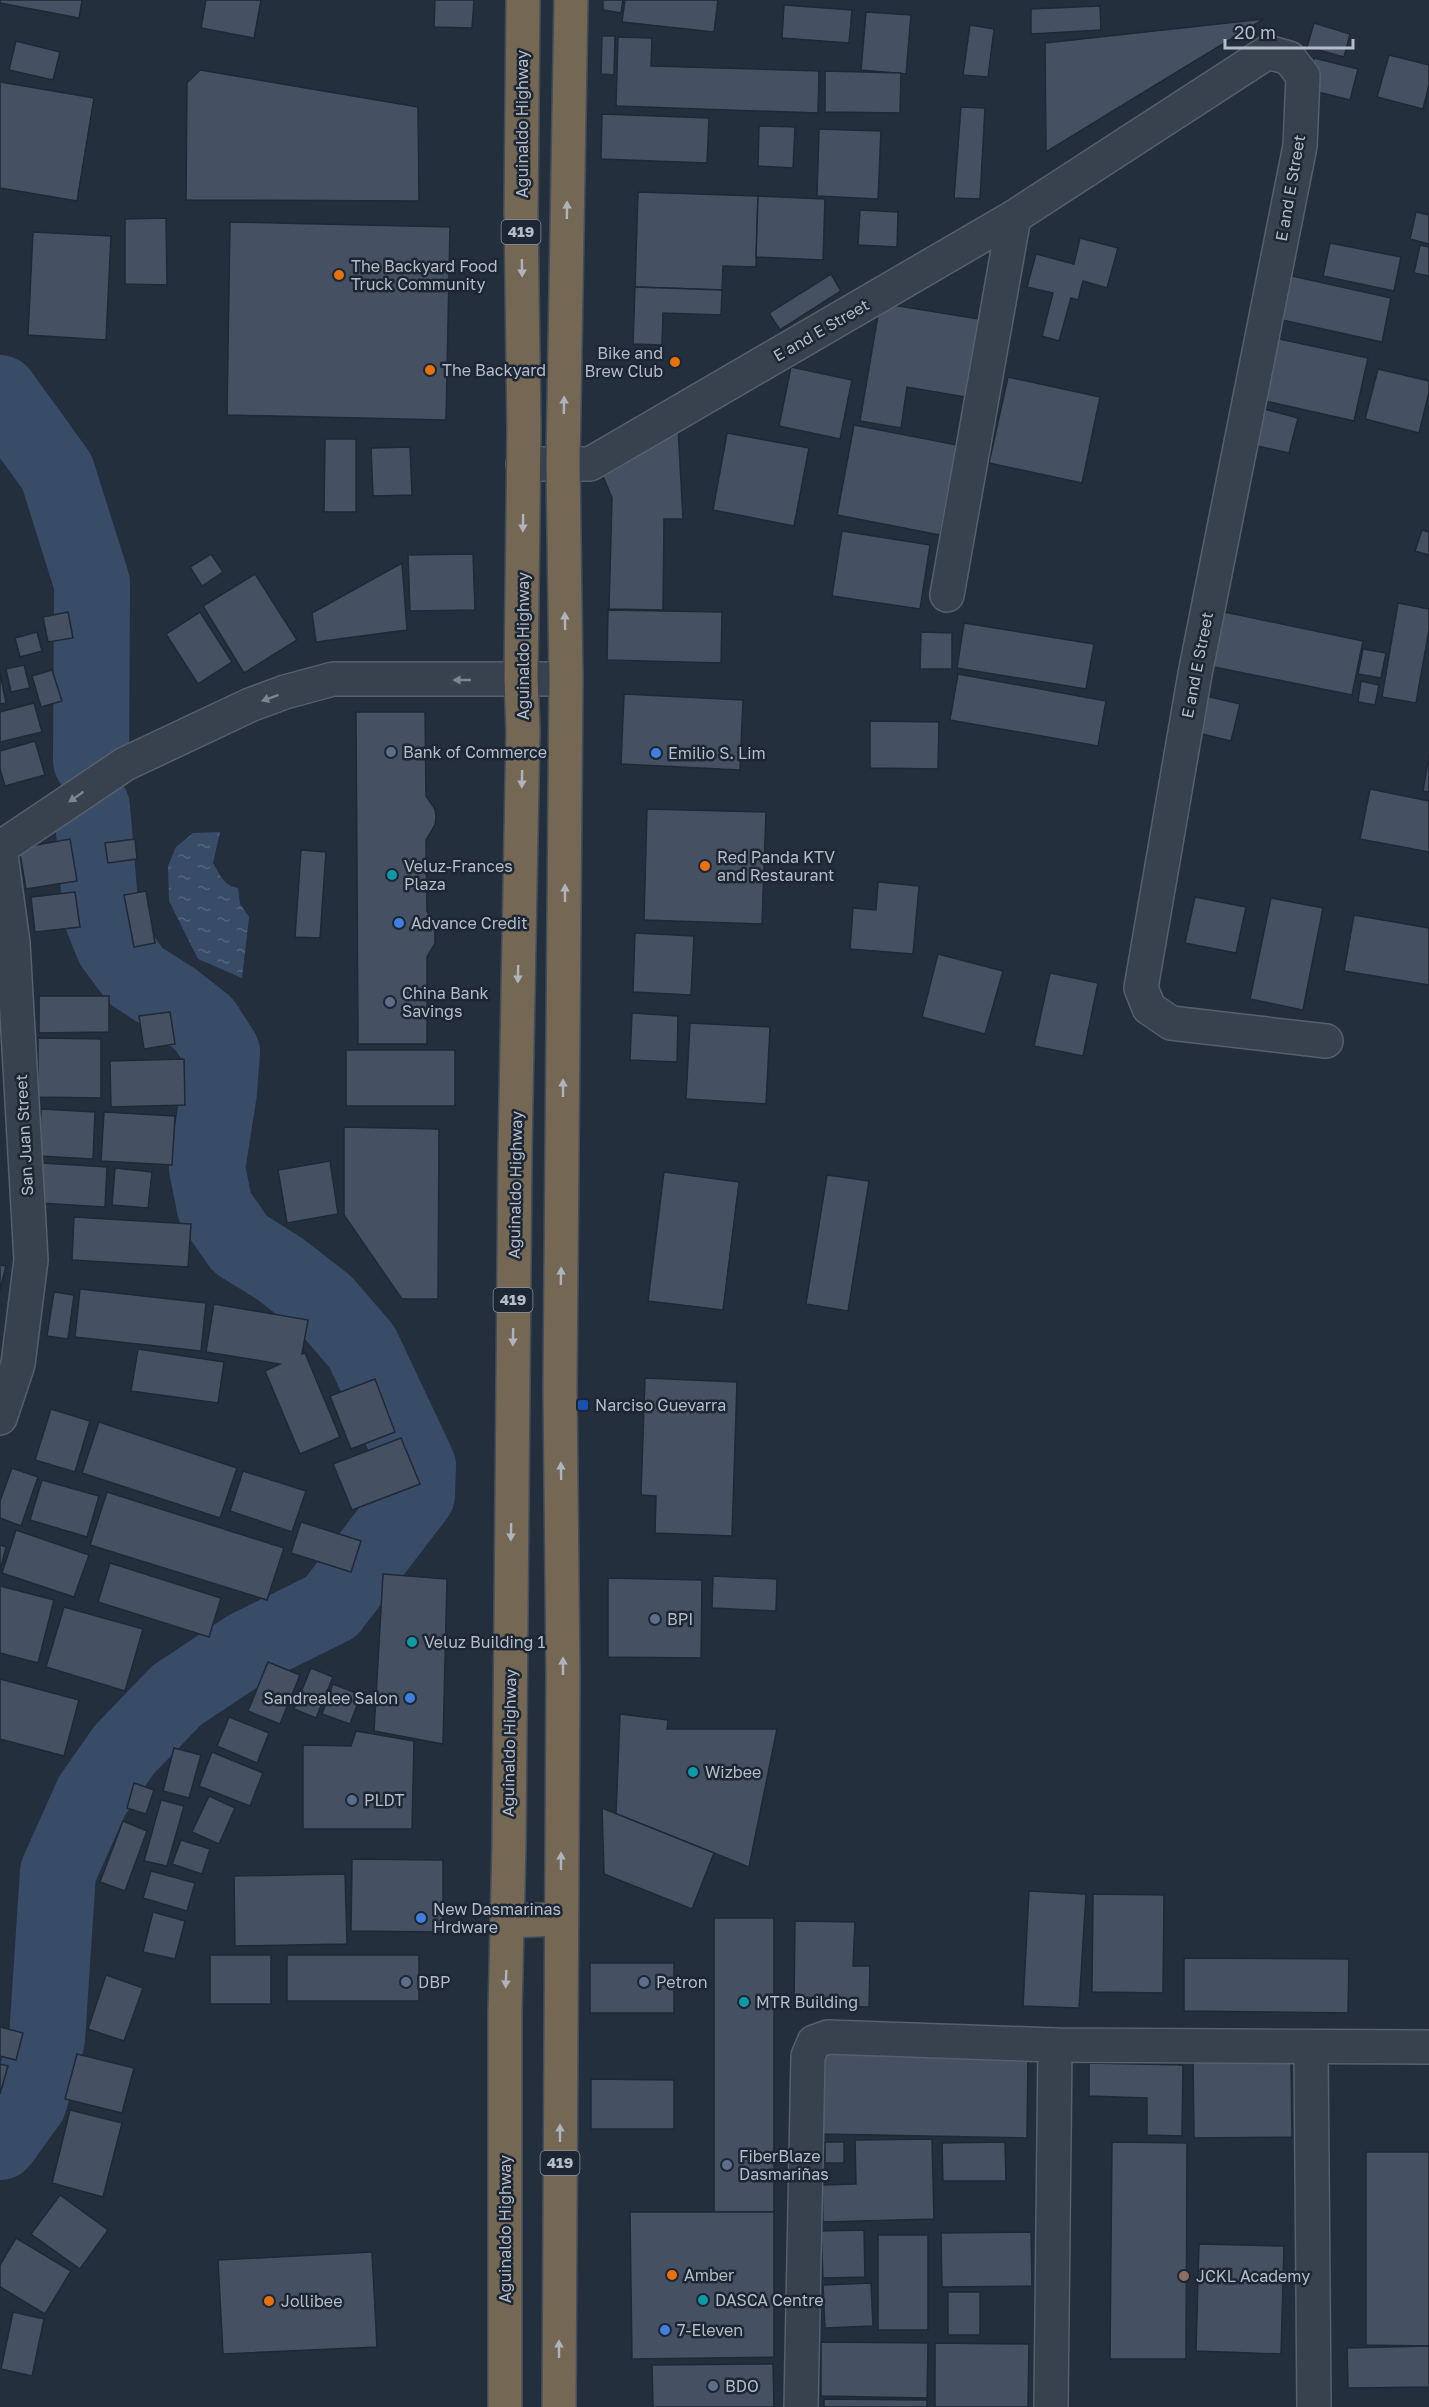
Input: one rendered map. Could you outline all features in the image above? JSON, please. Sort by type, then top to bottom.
[{"type":"highway","name":"Aguinaldo Highway","points":[[505,2407],[505,2012],[515,1140],[523,730],[521,215],[523,0]]},
{"type":"highway","name":"419","points":[[559,2407],[563,1675],[560,1377],[566,679],[563,463],[571,0]]},
{"type":"highway","points":[[507,1921],[561,1919]]},
{"type":"street","name":"E and E Street","points":[[523,464],[590,464],[1014,217],[1268,52],[1289,58],[1303,76],[1300,147],[1195,674],[1141,988],[1149,1008],[1171,1023],[1326,1041]]},
{"type":"street","points":[[947,595],[1014,217]]},
{"type":"street","points":[[0,848],[124,764],[240,709],[285,693],[333,679],[566,679]]},
{"type":"street","name":"San Juan Street","points":[[0,848],[13,943],[31,1260],[18,1364],[0,1418]]},
{"type":"street","points":[[801,2407],[808,2056],[814,2042],[828,2037],[1055,2045],[1429,2047]]},
{"type":"street","points":[[1051,2407],[1055,2045]]},
{"type":"street","points":[[1311,2048],[1314,2407]]},
{"type":"water","points":[[220,832],[213,863],[226,882],[238,888],[240,904],[249,917],[242,978],[198,959],[169,901],[168,866],[176,847],[193,833]]},
{"type":"building","points":[[0,0],[82,0],[79,18],[0,3]]},
{"type":"building","points":[[206,0],[261,0],[254,38],[201,28]]},
{"type":"building","points":[[435,0],[474,0],[472,28],[434,27]]},
{"type":"building","points":[[603,0],[623,0],[621,13],[603,10]]},
{"type":"building","points":[[625,0],[718,0],[714,32],[622,22]]},
{"type":"building","points":[[784,5],[852,10],[849,43],[782,38]]},
{"type":"building","points":[[1100,6],[1101,30],[1031,34],[1031,9]]},
{"type":"building","points":[[866,12],[911,15],[906,74],[861,70]]},
{"type":"building","points":[[1264,19],[1149,89],[1046,152],[1045,43]]},
{"type":"building","points":[[1314,23],[1350,34],[1344,57],[1307,47]]},
{"type":"building","points":[[970,25],[994,29],[988,77],[963,75]]},
{"type":"building","points":[[602,36],[615,36],[614,75],[601,74]]},
{"type":"building","points":[[618,37],[652,38],[651,66],[819,71],[818,113],[616,106]]},
{"type":"building","points":[[16,41],[60,52],[53,80],[9,70]]},
{"type":"building","points":[[1389,55],[1429,65],[1429,85],[1423,109],[1377,97]]},
{"type":"building","points":[[1314,58],[1358,69],[1350,100],[1306,89]]},
{"type":"building","points":[[200,70],[418,107],[419,201],[186,200],[187,83]]},
{"type":"building","points":[[825,71],[901,73],[900,113],[825,112]]},
{"type":"building","points":[[0,82],[94,98],[77,201],[0,188]]},
{"type":"building","points":[[961,107],[985,108],[980,199],[954,198]]},
{"type":"building","points":[[602,114],[709,118],[707,163],[601,159]]},
{"type":"building","points":[[759,126],[795,127],[793,168],[758,166]]},
{"type":"building","points":[[819,129],[881,131],[878,199],[817,196]]},
{"type":"building","points":[[638,192],[758,196],[756,267],[723,266],[722,290],[635,287]]},
{"type":"building","points":[[758,196],[825,199],[823,260],[756,257]]},
{"type":"building","points":[[860,210],[898,212],[897,247],[858,245]]},
{"type":"building","points":[[1416,212],[1429,215],[1429,244],[1410,239]]},
{"type":"building","points":[[166,218],[167,285],[125,284],[125,219]]},
{"type":"building","name":"The Backyard Food Truck Community","points":[[230,222],[450,227],[446,420],[227,415]]},
{"type":"building","points":[[33,232],[111,236],[106,340],[28,335]]},
{"type":"building","points":[[1080,238],[1118,248],[1107,288],[1083,281],[1078,300],[1071,298],[1059,341],[1042,336],[1053,293],[1027,287],[1036,254],[1074,264]]},
{"type":"building","points":[[1330,243],[1401,257],[1394,291],[1323,276]]},
{"type":"building","points":[[1420,245],[1429,247],[1429,276],[1414,273]]},
{"type":"building","points":[[831,274],[841,291],[780,330],[769,313]]},
{"type":"building","points":[[1283,274],[1391,298],[1382,342],[1273,318]]},
{"type":"building","points":[[635,287],[722,290],[721,315],[663,313],[662,345],[633,344]]},
{"type":"building","points":[[880,303],[985,320],[971,398],[907,387],[901,428],[860,421]]},
{"type":"building","points":[[1270,337],[1368,358],[1354,421],[1257,399]]},
{"type":"building","points":[[791,367],[852,380],[840,439],[779,426]]},
{"type":"building","points":[[1378,369],[1429,381],[1429,392],[1419,433],[1365,419]]},
{"type":"building","points":[[1008,377],[1100,397],[1082,483],[989,463]]},
{"type":"building","points":[[1261,408],[1298,418],[1289,453],[1253,445]]},
{"type":"building","points":[[854,425],[957,445],[940,535],[837,515]]},
{"type":"building","points":[[678,426],[683,519],[664,519],[663,610],[609,609],[612,498],[602,474]]},
{"type":"building","points":[[727,433],[809,448],[794,526],[713,510]]},
{"type":"building","points":[[325,439],[356,439],[356,512],[324,512]]},
{"type":"building","points":[[410,447],[412,495],[373,496],[371,448]]},
{"type":"building","points":[[1422,530],[1429,532],[1429,555],[1415,551]]},
{"type":"building","points":[[842,531],[930,545],[920,609],[832,596]]},
{"type":"building","points":[[211,554],[223,572],[202,586],[190,567]]},
{"type":"building","points":[[473,554],[475,610],[410,611],[408,555]]},
{"type":"building","points":[[402,563],[407,630],[316,642],[312,613]]},
{"type":"building","points":[[255,574],[297,640],[244,673],[203,606]]},
{"type":"building","points":[[1398,603],[1429,609],[1429,630],[1416,703],[1382,697]]},
{"type":"building","points":[[608,610],[722,612],[721,663],[607,660]]},
{"type":"building","points":[[1215,610],[1363,641],[1352,695],[1204,665]]},
{"type":"building","points":[[68,612],[73,638],[48,642],[43,617]]},
{"type":"building","points":[[200,612],[232,662],[198,684],[166,634]]},
{"type":"building","points":[[964,623],[1094,644],[1086,689],[957,668]]},
{"type":"building","points":[[37,632],[42,651],[20,657],[15,638]]},
{"type":"building","points":[[921,632],[952,633],[952,669],[920,669]]},
{"type":"building","points":[[1363,649],[1386,653],[1381,678],[1358,674]]},
{"type":"building","points":[[24,665],[30,688],[11,692],[6,669]]},
{"type":"building","points":[[52,670],[62,701],[41,707],[32,676]]},
{"type":"building","points":[[0,672],[6,703],[0,704]]},
{"type":"building","points":[[958,674],[1106,701],[1098,746],[950,720]]},
{"type":"building","points":[[1361,681],[1379,685],[1375,705],[1358,702]]},
{"type":"building","points":[[624,694],[743,700],[740,770],[621,764]]},
{"type":"building","points":[[1202,695],[1240,704],[1231,741],[1194,732]]},
{"type":"building","points":[[34,703],[42,732],[0,742],[0,712]]},
{"type":"building","name":"Veluz-Frances Plaza","points":[[356,712],[425,712],[426,796],[435,809],[436,817],[435,825],[426,840],[427,911],[435,926],[435,943],[427,957],[427,1044],[358,1044]]},
{"type":"building","points":[[870,721],[939,722],[938,769],[870,768]]},
{"type":"building","points":[[35,741],[45,775],[5,786],[0,769],[0,751]]},
{"type":"building","points":[[1429,755],[1429,792],[1423,791]]},
{"type":"building","points":[[1370,789],[1429,801],[1429,852],[1360,839]]},
{"type":"building","name":"Red Panda KTV and Restaurant","points":[[647,809],[766,812],[762,924],[644,920]]},
{"type":"building","points":[[70,839],[77,881],[26,889],[19,848]]},
{"type":"building","points":[[135,839],[137,859],[108,863],[105,843]]},
{"type":"building","points":[[301,850],[326,852],[320,938],[295,937]]},
{"type":"building","points":[[878,882],[919,886],[913,954],[850,949],[853,908],[876,910]]},
{"type":"building","points":[[146,891],[155,943],[134,947],[124,895]]},
{"type":"building","points":[[75,892],[80,927],[35,932],[31,897]]},
{"type":"building","points":[[1195,897],[1246,907],[1236,953],[1185,943]]},
{"type":"building","points":[[1271,898],[1323,908],[1303,1010],[1250,999]]},
{"type":"building","points":[[1354,915],[1429,928],[1429,985],[1344,971]]},
{"type":"building","points":[[635,933],[694,936],[691,995],[633,992]]},
{"type":"building","points":[[938,954],[1003,971],[985,1034],[922,1017]]},
{"type":"building","points":[[1050,973],[1098,983],[1083,1056],[1034,1046]]},
{"type":"building","points":[[39,996],[109,996],[109,1032],[39,1033]]},
{"type":"building","points":[[170,1012],[175,1044],[144,1049],[139,1016]]},
{"type":"building","points":[[632,1013],[678,1016],[677,1062],[630,1060]]},
{"type":"building","points":[[690,1023],[770,1027],[766,1104],[686,1099]]},
{"type":"building","points":[[38,1038],[101,1039],[101,1098],[38,1097]]},
{"type":"building","points":[[346,1050],[455,1050],[455,1106],[346,1106]]},
{"type":"building","points":[[184,1059],[185,1105],[111,1107],[110,1061]]},
{"type":"building","points":[[41,1109],[95,1112],[93,1159],[39,1156]]},
{"type":"building","points":[[104,1112],[175,1116],[172,1165],[101,1161]]},
{"type":"building","points":[[344,1127],[439,1129],[438,1299],[402,1299],[344,1215]]},
{"type":"building","points":[[330,1161],[338,1214],[287,1223],[278,1170]]},
{"type":"building","points":[[42,1163],[107,1167],[105,1207],[39,1203]]},
{"type":"building","points":[[115,1168],[152,1172],[148,1208],[112,1205]]},
{"type":"building","points":[[664,1172],[739,1182],[723,1310],[648,1301]]},
{"type":"building","points":[[827,1175],[869,1181],[848,1311],[806,1304]]},
{"type":"building","points":[[74,1217],[191,1224],[188,1267],[72,1260]]},
{"type":"building","points":[[0,1265],[6,1266],[0,1290]]},
{"type":"building","points":[[80,1289],[206,1303],[201,1351],[75,1337]]},
{"type":"building","points":[[54,1292],[74,1295],[68,1339],[47,1336]]},
{"type":"building","points":[[214,1304],[308,1320],[302,1354],[305,1353],[340,1437],[300,1454],[265,1371],[280,1364],[206,1352]]},
{"type":"building","points":[[138,1349],[224,1362],[218,1403],[131,1391]]},
{"type":"building","points":[[645,1378],[737,1382],[732,1536],[655,1533],[656,1496],[641,1495]]},
{"type":"building","points":[[375,1379],[395,1432],[351,1449],[330,1396]]},
{"type":"building","points":[[51,1409],[90,1421],[75,1472],[35,1460]]},
{"type":"building","points":[[99,1422],[237,1468],[220,1518],[82,1473]]},
{"type":"building","points":[[401,1438],[420,1484],[352,1510],[333,1464]]},
{"type":"building","points":[[12,1468],[38,1477],[21,1526],[0,1518],[0,1501]]},
{"type":"building","points":[[243,1471],[306,1491],[292,1532],[230,1511]]},
{"type":"building","points":[[42,1480],[99,1496],[87,1537],[30,1520]]},
{"type":"building","points":[[107,1492],[284,1548],[267,1600],[90,1545]]},
{"type":"building","points":[[301,1522],[361,1541],[351,1572],[291,1553]]},
{"type":"building","points":[[16,1530],[89,1555],[74,1597],[2,1573]]},
{"type":"building","points":[[0,1545],[6,1547],[0,1571]]},
{"type":"building","points":[[110,1563],[221,1598],[209,1637],[98,1602]]},
{"type":"building","name":"Veluz Building 1","points":[[383,1574],[447,1579],[443,1744],[374,1731]]},
{"type":"building","points":[[713,1576],[777,1579],[776,1611],[712,1608]]},
{"type":"building","name":"BPI","points":[[608,1578],[702,1580],[701,1658],[608,1657]]},
{"type":"building","points":[[0,1586],[54,1600],[38,1663],[0,1653]]},
{"type":"building","points":[[64,1607],[143,1629],[125,1691],[46,1667]]},
{"type":"building","points":[[268,1662],[300,1675],[280,1724],[248,1711]]},
{"type":"building","points":[[311,1668],[333,1677],[316,1718],[294,1709]]},
{"type":"building","points":[[0,1679],[79,1700],[64,1756],[0,1739]]},
{"type":"building","points":[[333,1684],[361,1695],[350,1724],[322,1714]]},
{"type":"building","name":"Wizbee","points":[[620,1714],[668,1720],[667,1729],[777,1729],[749,1867],[616,1814]]},
{"type":"building","points":[[229,1717],[269,1733],[257,1763],[217,1746]]},
{"type":"building","points":[[356,1731],[414,1741],[412,1829],[303,1829],[303,1745],[351,1746]]},
{"type":"building","points":[[174,1748],[201,1755],[189,1798],[163,1791]]},
{"type":"building","points":[[212,1752],[263,1773],[250,1806],[199,1786]]},
{"type":"building","points":[[134,1783],[154,1790],[146,1814],[127,1808]]},
{"type":"building","points":[[209,1796],[235,1808],[219,1844],[192,1832]]},
{"type":"building","points":[[161,1800],[184,1806],[167,1866],[144,1861]]},
{"type":"building","points":[[602,1808],[714,1853],[692,1909],[604,1874]]},
{"type":"building","points":[[123,1821],[147,1831],[125,1891],[100,1882]]},
{"type":"building","points":[[181,1840],[210,1849],[202,1874],[172,1864]]},
{"type":"building","points":[[352,1859],[443,1860],[443,1932],[351,1931]]},
{"type":"building","points":[[151,1871],[195,1883],[187,1911],[143,1898]]},
{"type":"building","points":[[345,1874],[347,1944],[235,1946],[234,1876]]},
{"type":"building","points":[[1029,1891],[1086,1894],[1079,2008],[1023,2006]]},
{"type":"building","points":[[1093,1894],[1164,1895],[1163,1993],[1092,1992]]},
{"type":"building","points":[[153,1912],[185,1921],[175,1959],[143,1952]]},
{"type":"building","name":"MTR Building","points":[[714,1918],[774,1918],[774,2212],[714,2212]]},
{"type":"building","points":[[795,1921],[855,1922],[853,1966],[870,1966],[869,2007],[794,2006]]},
{"type":"building","points":[[210,1955],[271,1955],[271,2004],[210,2004]]},
{"type":"building","points":[[287,1955],[419,1955],[419,2001],[287,2001]]},
{"type":"building","points":[[1184,1958],[1349,1959],[1348,2013],[1184,2011]]},
{"type":"building","points":[[590,1963],[674,1963],[674,2013],[590,2013]]},
{"type":"building","points":[[106,1975],[143,1988],[124,2041],[88,2029]]},
{"type":"building","points":[[0,2027],[23,2033],[16,2060],[0,2056]]},
{"type":"building","points":[[824,2050],[1028,2053],[1027,2138],[822,2134]]},
{"type":"building","points":[[77,2054],[134,2068],[122,2113],[65,2099]]},
{"type":"building","points":[[1193,2059],[1291,2059],[1292,2137],[1194,2138]]},
{"type":"building","points":[[1089,2063],[1183,2065],[1182,2136],[1147,2135],[1147,2098],[1089,2096]]},
{"type":"building","points":[[0,2064],[8,2066],[0,2094]]},
{"type":"building","points":[[591,2079],[674,2080],[674,2129],[591,2129]]},
{"type":"building","points":[[70,2110],[122,2123],[103,2197],[52,2183]]},
{"type":"building","points":[[932,2139],[934,2219],[823,2222],[822,2185],[856,2184],[855,2140]]},
{"type":"building","points":[[825,2142],[844,2142],[844,2163],[825,2163]]},
{"type":"building","points":[[1005,2142],[1006,2181],[943,2181],[942,2143]]},
{"type":"building","points":[[1112,2142],[1187,2143],[1186,2359],[1110,2359]]},
{"type":"building","points":[[1366,2152],[1429,2152],[1429,2346],[1366,2345]]},
{"type":"building","points":[[60,2195],[108,2230],[80,2269],[31,2234]]},
{"type":"building","name":"DASCA Centre","points":[[630,2212],[774,2212],[774,2357],[632,2359]]},
{"type":"building","points":[[864,2230],[865,2277],[823,2278],[821,2231]]},
{"type":"building","points":[[1031,2232],[1032,2286],[942,2287],[941,2233]]},
{"type":"building","points":[[878,2235],[928,2235],[928,2330],[878,2330]]},
{"type":"building","points":[[16,2238],[71,2271],[45,2314],[0,2287],[0,2265]]},
{"type":"building","points":[[1199,2244],[1284,2246],[1281,2354],[1196,2351]]},
{"type":"building","points":[[372,2252],[377,2347],[223,2354],[218,2260]]},
{"type":"building","points":[[871,2283],[873,2326],[825,2328],[823,2285]]},
{"type":"building","points":[[948,2292],[980,2292],[980,2335],[948,2335]]},
{"type":"building","points":[[13,2312],[44,2319],[32,2376],[1,2369]]},
{"type":"building","points":[[821,2342],[928,2343],[927,2398],[821,2396]]},
{"type":"building","points":[[935,2343],[1029,2344],[1028,2407],[935,2407]]},
{"type":"building","points":[[1429,2346],[1429,2387],[1348,2388],[1347,2348]]},
{"type":"building","name":"BDO","points":[[773,2364],[774,2407],[653,2407],[652,2365]]},
{"type":"building","points":[[824,2399],[927,2400],[927,2407],[824,2407]]},
{"type":"waterway","points":[[0,393],[57,472],[92,583],[91,761]]},
{"type":"waterway","points":[[91,761],[91,767]]},
{"type":"waterway","points":[[0,2142],[29,2102],[47,2039],[58,1872],[92,1796],[124,1750],[177,1695],[248,1648],[331,1607],[417,1495],[418,1466],[362,1347],[325,1304],[280,1269],[240,1244],[215,1208],[207,1168],[219,1092],[222,1052],[204,1024],[172,999],[136,976],[113,945],[101,915],[92,807]]},
{"type":"place","name":"The Backyard Food Truck Community","points":[[339,275]]},
{"type":"place","name":"Bike and Brew Club","points":[[675,362]]},
{"type":"place","name":"The Backyard","points":[[430,370]]},
{"type":"place","name":"Bank of Commerce","points":[[391,752]]},
{"type":"place","name":"Emilio S. Lim","points":[[656,753]]},
{"type":"place","name":"Red Panda KTV and Restaurant","points":[[705,866]]},
{"type":"place","name":"Veluz-Frances Plaza","points":[[392,875]]},
{"type":"place","name":"Advance Credit","points":[[399,923]]},
{"type":"place","name":"China Bank Savings","points":[[390,1002]]},
{"type":"place","name":"Narciso Guevarra","points":[[583,1405]]},
{"type":"place","name":"BPI","points":[[655,1619]]},
{"type":"place","name":"Veluz Building 1","points":[[412,1642]]},
{"type":"place","name":"Sandrealee Salon","points":[[410,1698]]},
{"type":"place","name":"Wizbee","points":[[693,1772]]},
{"type":"place","name":"PLDT","points":[[352,1800]]},
{"type":"place","name":"New Dasmarinas Hrdware","points":[[421,1918]]},
{"type":"place","name":"DBP","points":[[406,1982]]},
{"type":"place","name":"Petron","points":[[644,1982]]},
{"type":"place","name":"MTR Building","points":[[744,2002]]},
{"type":"place","name":"FiberBlaze Dasmariñas","points":[[727,2165]]},
{"type":"place","name":"Amber","points":[[672,2275]]},
{"type":"place","name":"JCKL Academy","points":[[1184,2276]]},
{"type":"place","name":"DASCA Centre","points":[[703,2300]]},
{"type":"place","name":"Jollibee","points":[[269,2301]]},
{"type":"place","name":"7-Eleven","points":[[665,2330]]},
{"type":"place","name":"BDO","points":[[713,2386]]}]
